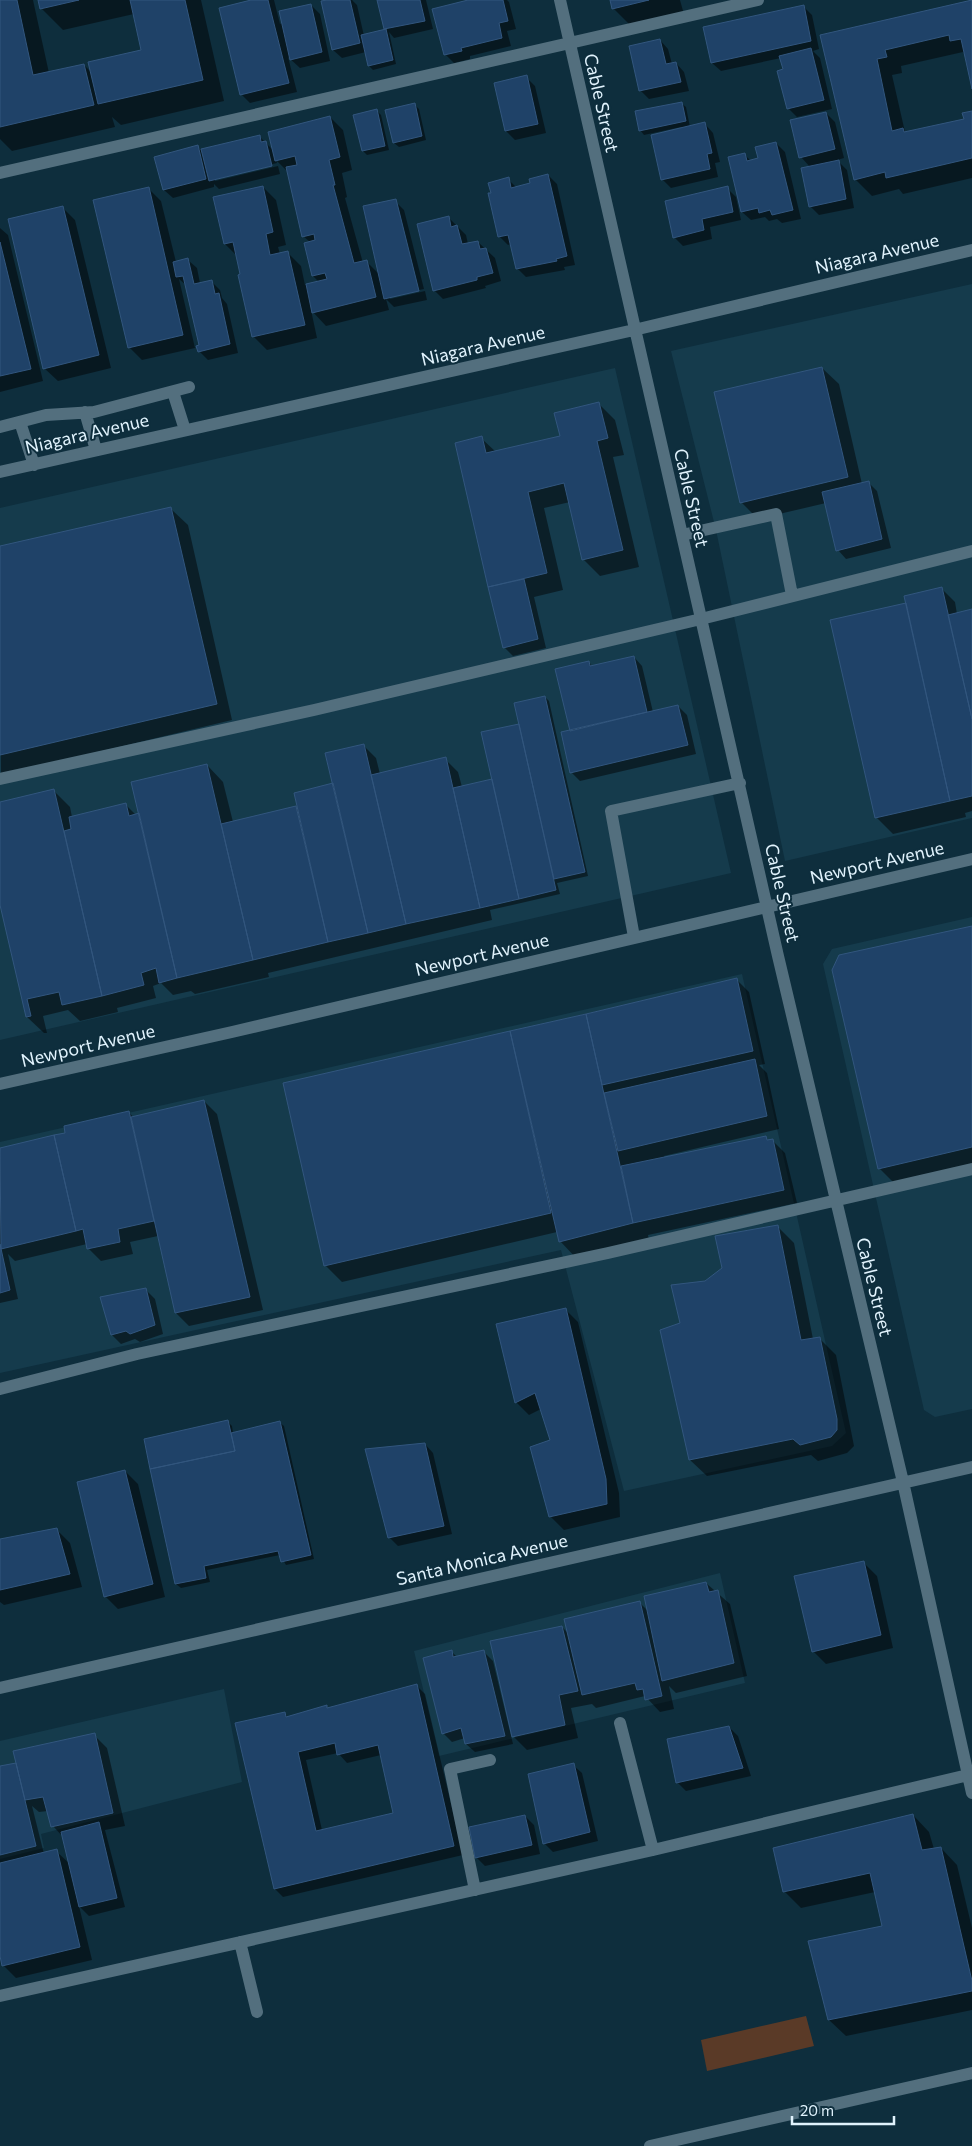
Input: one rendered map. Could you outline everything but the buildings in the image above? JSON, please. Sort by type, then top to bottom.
[{"type":"street","name":"Cable Street","points":[[560,0],[634,330],[740,784],[766,907],[903,1482],[970,1775],[972,1793]]},
{"type":"street","points":[[0,173],[758,0]]},
{"type":"street","name":"Niagara Avenue","points":[[0,472],[634,330],[972,250]]},
{"type":"street","points":[[0,427],[46,415],[85,412],[189,387]]},
{"type":"street","points":[[173,392],[185,430]]},
{"type":"street","points":[[85,412],[96,450]]},
{"type":"street","points":[[20,422],[34,464]]},
{"type":"street","points":[[682,535],[776,514],[792,596]]},
{"type":"street","points":[[0,779],[314,710],[701,619],[972,551]]},
{"type":"street","points":[[634,937],[612,811],[740,784]]},
{"type":"street","name":"Newport Avenue","points":[[0,1084],[232,1032],[972,859]]},
{"type":"street","points":[[0,1389],[100,1362],[608,1254],[972,1169]]},
{"type":"street","name":"Santa Monica Avenue","points":[[0,1688],[972,1467]]},
{"type":"street","points":[[620,1723],[653,1850]]},
{"type":"street","points":[[475,1890],[450,1769],[490,1760]]},
{"type":"street","points":[[0,1996],[653,1850],[970,1775]]},
{"type":"street","points":[[240,1942],[257,2012]]},
{"type":"street","points":[[650,2146],[972,2073]]},
{"type":"shaded area","points":[[972,284],[972,818],[785,861],[716,530],[671,351]]},
{"type":"shaded area","points":[[615,368],[731,873],[0,1040],[0,508]]},
{"type":"shaded area","points":[[972,917],[972,1409],[935,1417],[924,1410],[823,964],[832,949]]},
{"type":"shaded area","points":[[742,974],[846,1433],[832,1446],[624,1491],[561,1250],[0,1373],[0,1142]]},
{"type":"shaded area","points":[[720,1573],[745,1683],[439,1756],[414,1651]]},
{"type":"shaded area","points":[[224,1689],[242,1782],[41,1834],[44,1848],[0,1859],[0,1741]]},
{"type":"shaded area","points":[[806,2016],[814,2046],[707,2071],[701,2040]]}]
